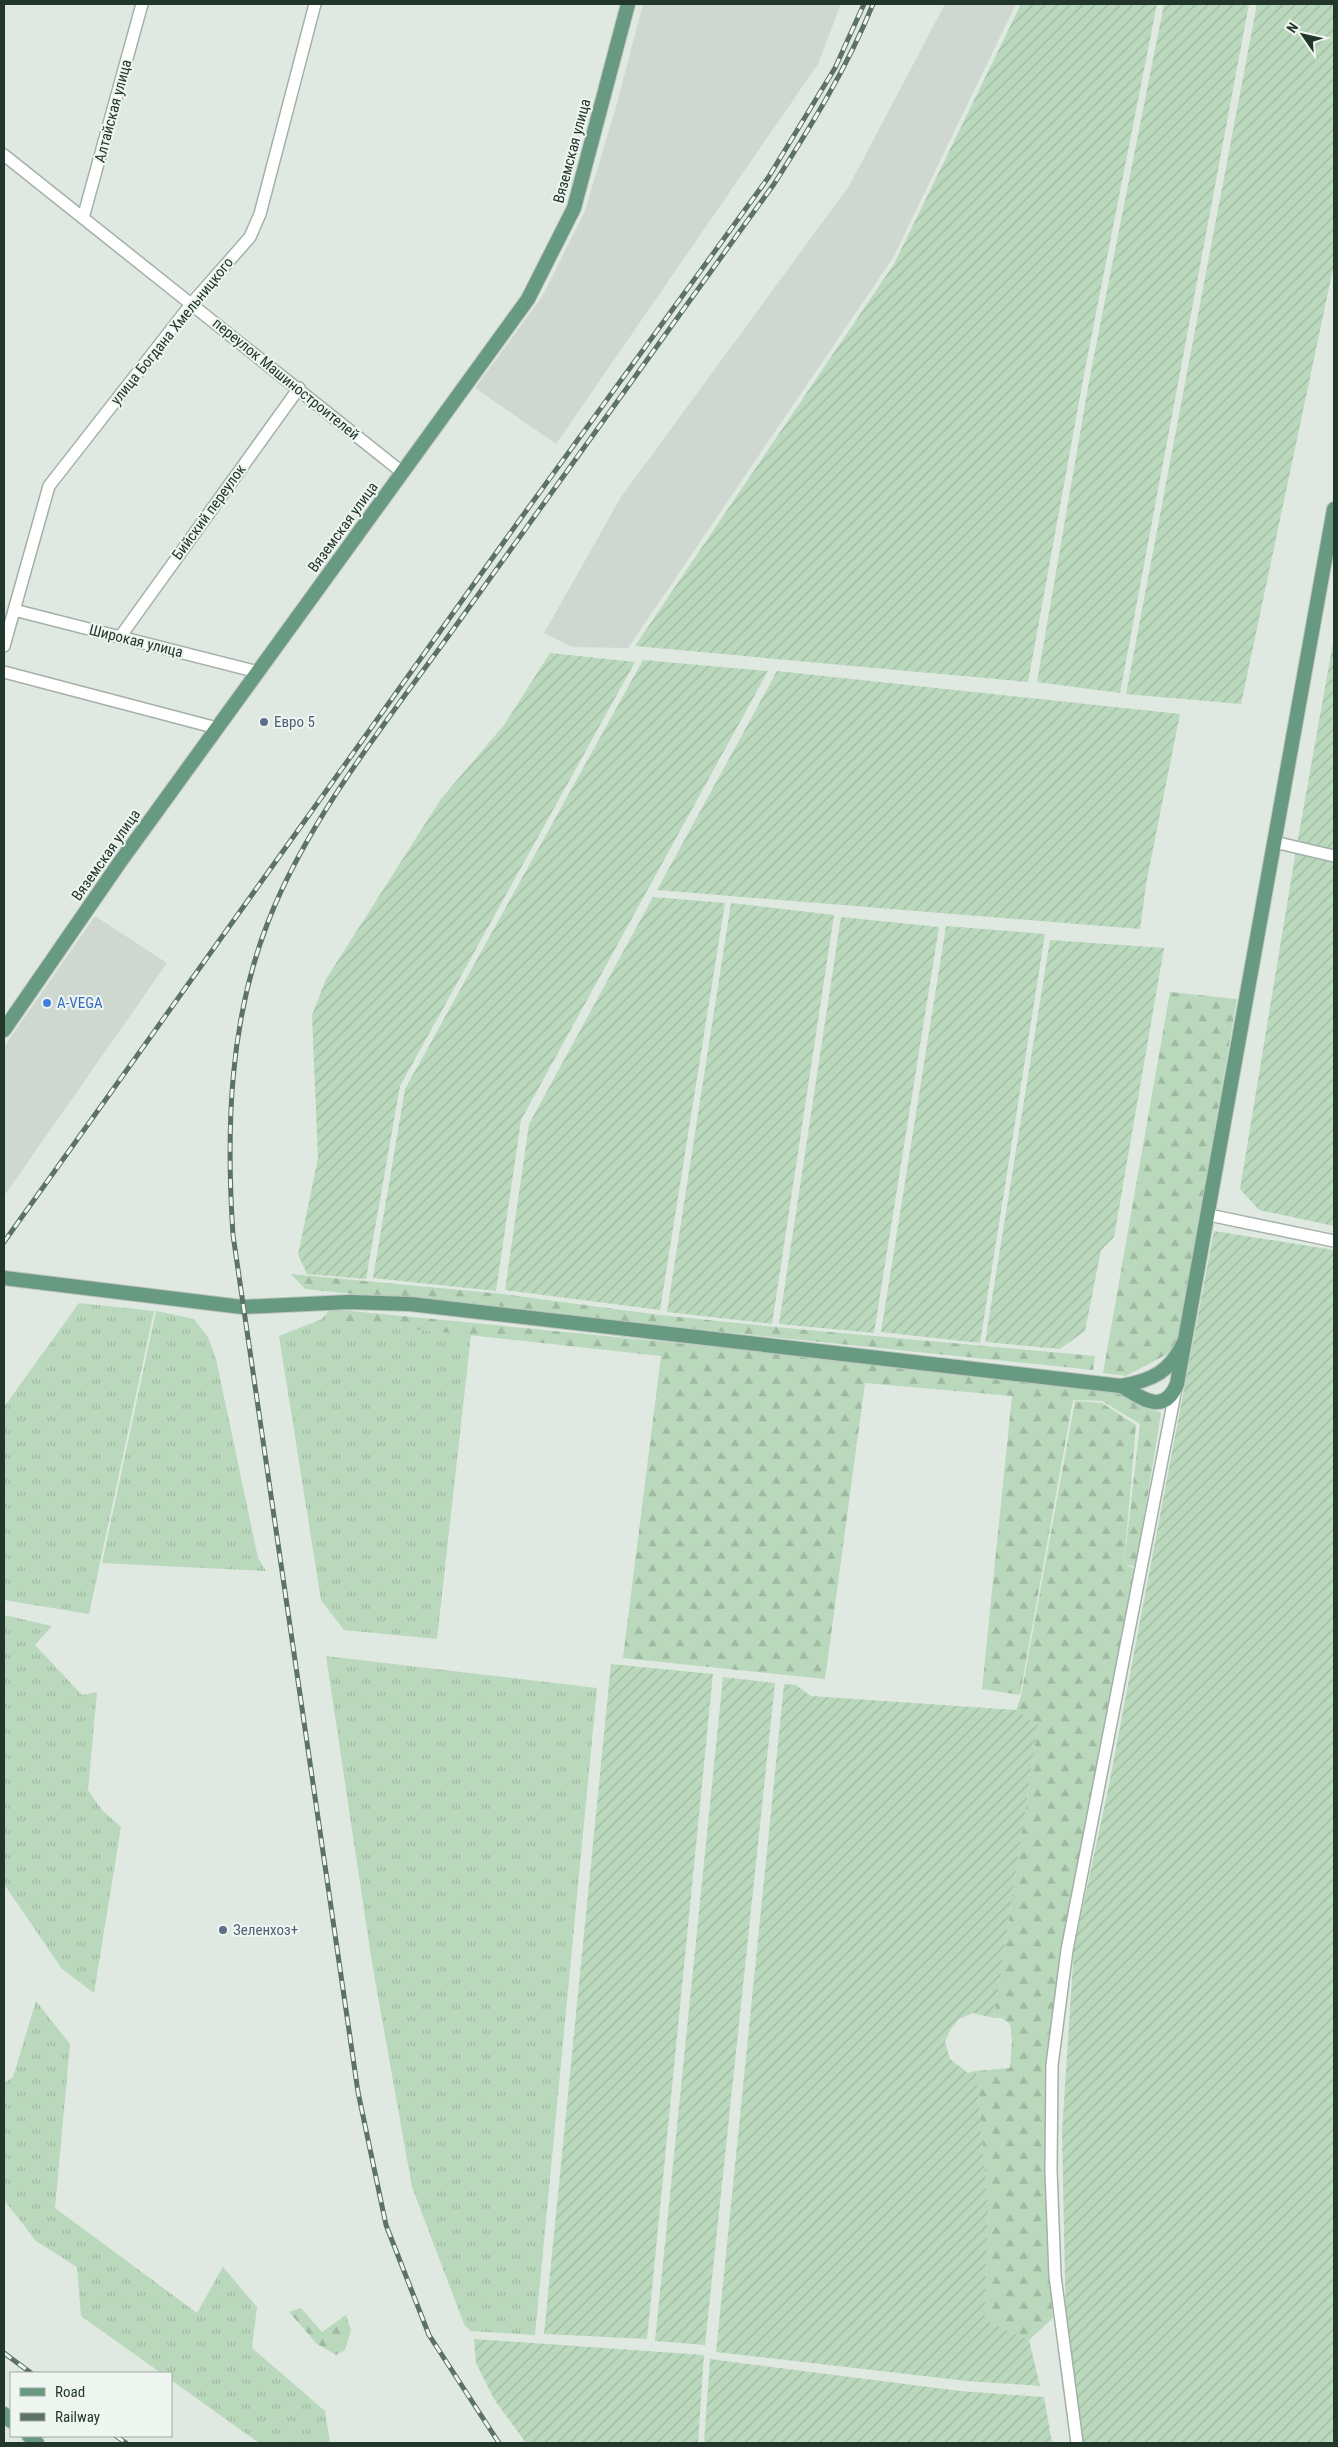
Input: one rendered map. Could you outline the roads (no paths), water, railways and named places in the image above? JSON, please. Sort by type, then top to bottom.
[{"type":"main road","name":"Вяземская улица","points":[[4,1030],[120,862],[528,299],[574,208],[628,4]]},
{"type":"main road","points":[[1121,1386],[1154,1403],[1161,1402],[1169,1397],[1177,1384],[1209,1215],[1334,509]]},
{"type":"main road","points":[[4,1278],[242,1307],[349,1302],[410,1304],[1121,1386],[1161,1373],[1176,1360],[1184,1342]]},
{"type":"street","name":"Алтайская улица","points":[[83,218],[142,4]]},
{"type":"street","name":"улица Богдана Хмельницкого","points":[[5,640],[49,486],[192,304],[250,237],[260,214],[315,4]]},
{"type":"street","name":"переулок Машиностроителей","points":[[4,155],[299,388],[403,473]]},
{"type":"street","name":"Бийский переулок","points":[[120,637],[299,388]]},
{"type":"street","name":"Широкая улица","points":[[14,610],[258,672]]},
{"type":"street","points":[[4,672],[217,728]]},
{"type":"street","points":[[1274,842],[1334,856]]},
{"type":"street","points":[[1209,1215],[1334,1241]]},
{"type":"street","points":[[1077,2443],[1055,2276],[1052,2065],[1067,1950],[1177,1384]]},
{"type":"railway","points":[[4,1242],[521,518],[768,178],[835,68],[864,4]]},
{"type":"railway","points":[[499,2443],[429,2335],[386,2225],[358,2092],[233,1235],[230,1155],[233,1076],[238,1037],[245,998],[268,922],[285,882],[329,804],[381,728],[774,184],[840,74],[873,4]]},
{"type":"railway","points":[[4,2353],[30,2372]]},
{"type":"railway","points":[[117,2437],[126,2443]]},
{"type":"place","name":"Евро 5","points":[[264,722]]},
{"type":"place","name":"A-VEGA","points":[[47,1003]]},
{"type":"place","name":"Зеленхоз+","points":[[223,1930]]}]
